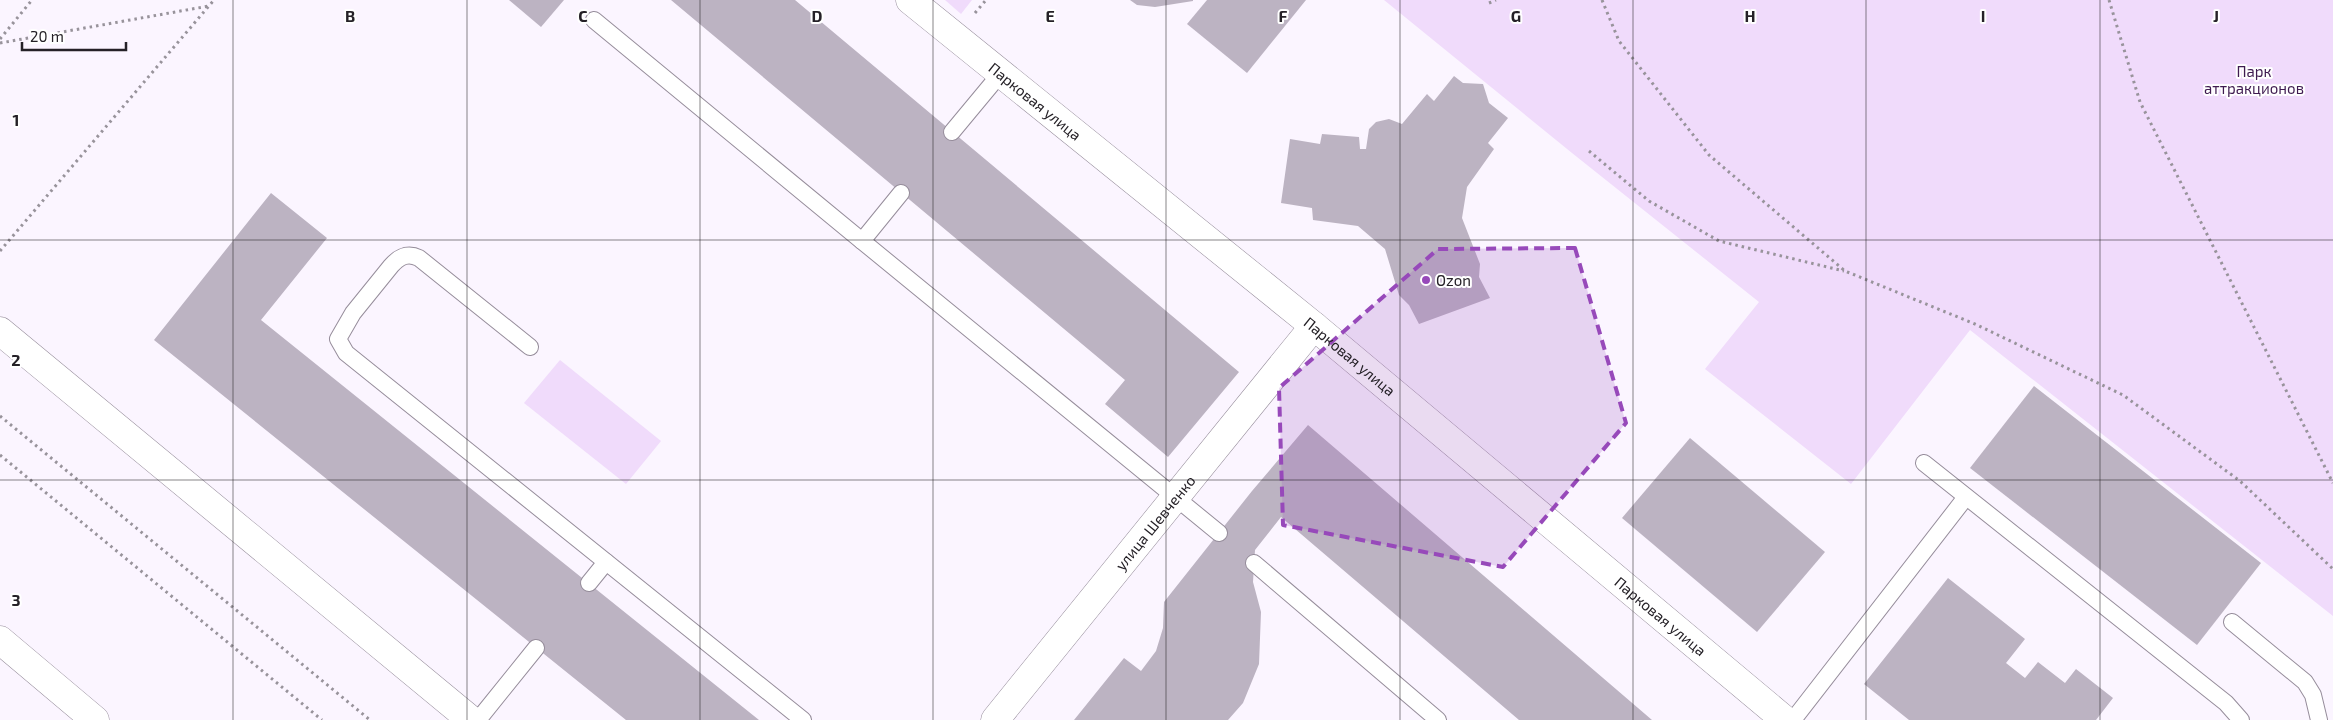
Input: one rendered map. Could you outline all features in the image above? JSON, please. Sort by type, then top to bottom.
[{"type":"street","name":"Парковая улица","points":[[910,0],[1314,326],[1785,720]]},
{"type":"street","name":"улица Шевченко","points":[[995,720],[1314,326]]},
{"type":"street","points":[[0,331],[471,720]]},
{"type":"street","points":[[0,640],[95,720]]},
{"type":"lane","points":[[594,20],[1219,533]]},
{"type":"lane","points":[[952,132],[1001,73]]},
{"type":"lane","points":[[862,241],[901,193]]},
{"type":"lane","points":[[530,347],[419,258],[408,255],[397,259],[391,266],[353,313],[338,339],[346,353],[802,720]]},
{"type":"lane","points":[[1924,463],[2226,703],[2241,720]]},
{"type":"lane","points":[[1793,720],[1966,496]]},
{"type":"lane","points":[[589,583],[606,562]]},
{"type":"lane","points":[[1254,563],[1438,720]]},
{"type":"lane","points":[[2232,622],[2304,682],[2313,695],[2319,720]]},
{"type":"lane","points":[[478,720],[536,648]]},
{"type":"path","points":[[0,38],[32,0]]},
{"type":"path","points":[[0,251],[214,0]]},
{"type":"path","points":[[1489,3],[1496,0]]},
{"type":"path","points":[[1602,0],[1619,41],[1709,155],[1845,271]]},
{"type":"path","points":[[2109,0],[2140,102],[2333,483]]},
{"type":"path","points":[[0,43],[209,6]]},
{"type":"path","points":[[1589,151],[1649,201],[1719,241],[1845,271],[1975,324],[2122,395],[2240,481],[2333,569]]},
{"type":"path","points":[[0,416],[370,720]]},
{"type":"path","points":[[0,454],[322,720]]},
{"type":"highlighted area","points":[[1575,248],[1626,423],[1503,567],[1283,525],[1279,388],[1438,249]]},
{"type":"green space","points":[[945,0],[972,0],[961,14]]},
{"type":"green space","name":"Парк аттракционов","points":[[1384,0],[2333,0],[2333,616],[1970,330],[1851,484],[1705,369],[1759,302]]},
{"type":"green space","points":[[560,360],[661,441],[626,484],[524,403]]},
{"type":"building","points":[[509,0],[564,0],[541,27]]},
{"type":"building","points":[[671,0],[795,0],[1239,372],[1168,457],[1105,404],[1125,380]]},
{"type":"building","points":[[1130,0],[1193,1],[1155,7],[1137,5]]},
{"type":"building","points":[[1207,0],[1306,0],[1247,73],[1187,24]]},
{"type":"building","points":[[1454,76],[1463,83],[1483,84],[1489,103],[1508,118],[1488,143],[1494,149],[1467,187],[1462,218],[1480,264],[1479,277],[1490,298],[1419,324],[1409,305],[1399,295],[1385,249],[1358,226],[1313,220],[1312,208],[1281,203],[1290,139],[1320,144],[1322,134],[1359,137],[1360,149],[1366,149],[1369,129],[1376,122],[1389,119],[1402,124],[1427,94],[1434,101]]},
{"type":"building","points":[[271,193],[327,238],[261,320],[759,720],[626,720],[154,340]]},
{"type":"building","points":[[2034,386],[2261,563],[2197,645],[1970,468]]},
{"type":"building","points":[[1308,425],[1652,720],[1519,720],[1281,517],[1255,550],[1253,582],[1261,612],[1259,664],[1243,703],[1228,720],[1074,720],[1124,658],[1141,671],[1156,651],[1163,628],[1164,602],[1252,491]]},
{"type":"building","points":[[1690,438],[1825,552],[1757,632],[1622,518]]},
{"type":"building","points":[[1948,578],[2025,639],[2006,663],[2025,678],[2038,662],[2065,683],[2076,669],[2113,698],[2096,720],[1909,720],[1864,684]]},
{"type":"place","name":"Ozon","points":[[1426,280]]}]
